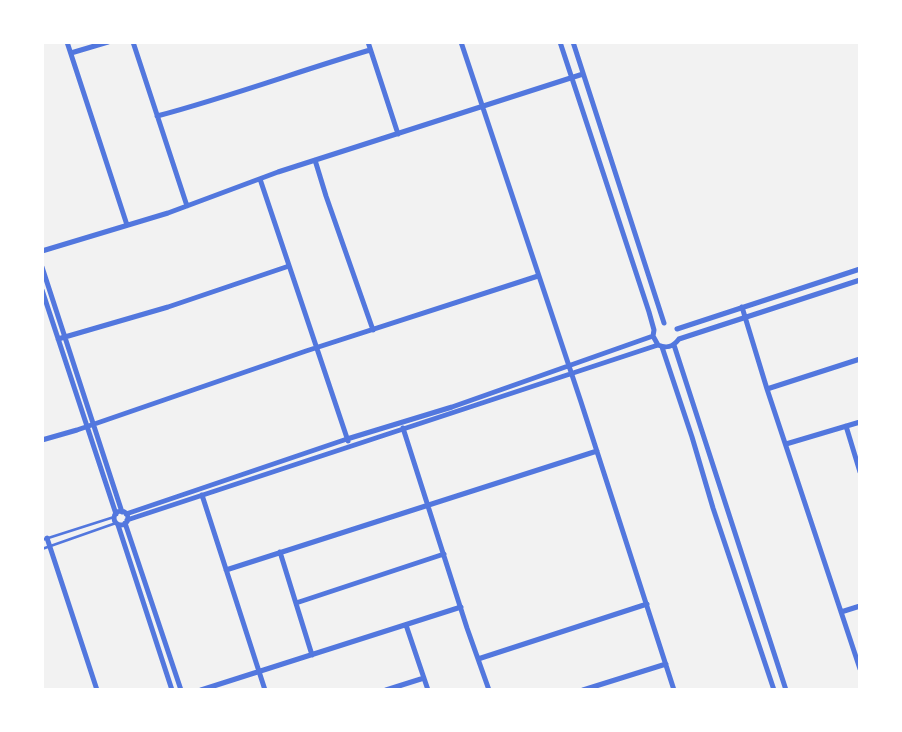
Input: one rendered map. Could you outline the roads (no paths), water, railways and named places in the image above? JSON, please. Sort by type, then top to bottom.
[{"type":"street","points":[[67,42],[127,225]]},
{"type":"street","points":[[71,53],[108,42]]},
{"type":"street","points":[[133,42],[187,206]]},
{"type":"street","points":[[368,42],[398,134]]},
{"type":"street","points":[[461,42],[674,690]]},
{"type":"street","points":[[559,42],[774,690]]},
{"type":"street","points":[[573,42],[664,323]]},
{"type":"street","points":[[158,116],[370,50]]},
{"type":"street","points":[[42,251],[187,206],[315,160],[583,74]]},
{"type":"street","points":[[315,160],[373,330]]},
{"type":"street","points":[[260,179],[350,447]]},
{"type":"street","points":[[62,338],[168,307],[289,266]]},
{"type":"street","points":[[42,267],[172,690]]},
{"type":"street","points":[[677,329],[860,269]]},
{"type":"street","points":[[42,439],[538,276]]},
{"type":"street","points":[[120,519],[202,496],[660,346],[666,348],[679,339],[860,280]]},
{"type":"street","points":[[42,290],[62,338]]},
{"type":"street","points":[[742,307],[860,667]]},
{"type":"street","points":[[120,519],[200,489],[569,366],[654,333],[657,326],[664,323],[672,324],[677,329],[679,339]]},
{"type":"street","points":[[674,345],[786,690]]},
{"type":"street","points":[[767,389],[860,359]]},
{"type":"street","points":[[401,422],[489,690]]},
{"type":"street","points":[[786,444],[860,422]]},
{"type":"street","points":[[846,426],[860,472]]},
{"type":"street","points":[[226,570],[597,451]]},
{"type":"street","points":[[200,489],[265,690]]},
{"type":"street","points":[[120,519],[181,690]]},
{"type":"street","points":[[45,539],[50,546],[97,690]]},
{"type":"street","points":[[280,552],[312,655]]},
{"type":"street","points":[[296,603],[444,554]]},
{"type":"street","points":[[478,659],[647,604]]},
{"type":"street","points":[[841,612],[860,606]]},
{"type":"street","points":[[201,690],[461,607]]},
{"type":"street","points":[[406,625],[428,690]]},
{"type":"street","points":[[583,690],[666,664]]},
{"type":"street","points":[[386,690],[424,678]]},
{"type":"lane","points":[[45,539],[120,519]]},
{"type":"lane","points":[[42,549],[120,519]]}]
